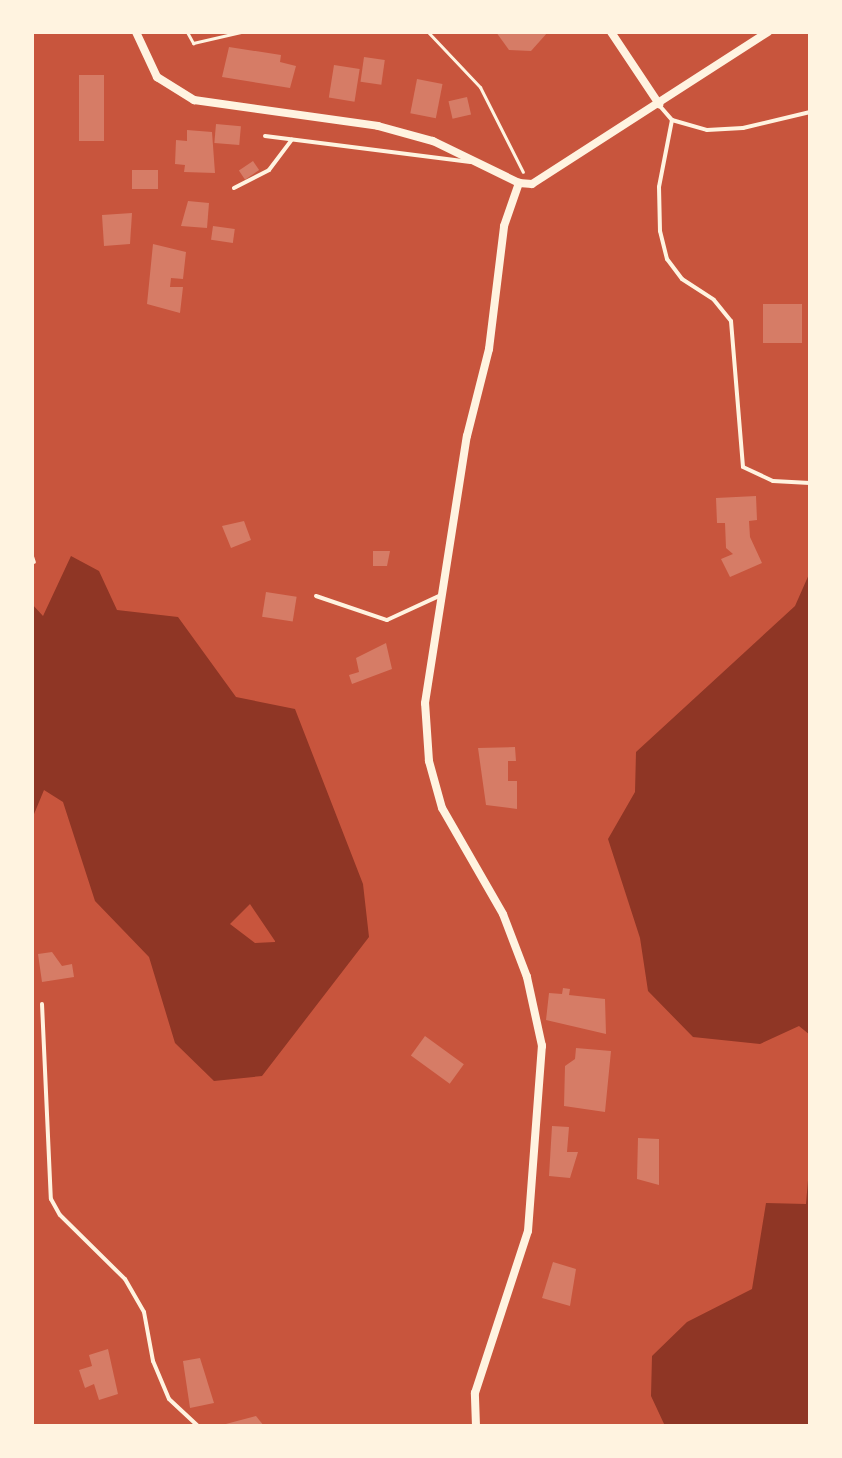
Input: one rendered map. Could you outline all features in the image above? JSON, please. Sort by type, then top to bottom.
[{"type":"street","points":[[136,32],[157,77],[194,100],[378,126],[433,141],[522,183]]},
{"type":"street","points":[[611,32],[659,104]]},
{"type":"street","points":[[476,1426],[475,1393],[528,1231],[542,1046],[527,977],[503,914],[442,808],[429,761],[425,703],[467,436],[489,349],[504,226],[522,183],[561,167],[768,32]]},
{"type":"lane","points":[[659,104],[672,120],[707,130],[743,128],[810,112]]},
{"type":"lane","points":[[672,120],[659,187],[660,231],[667,259],[682,279],[714,300],[731,321],[743,467],[773,481],[810,483]]},
{"type":"lane","points":[[265,136],[484,165]]},
{"type":"lane","points":[[234,188],[269,170],[292,140]]},
{"type":"lane","points":[[316,596],[387,620],[444,593]]},
{"type":"lane","points":[[42,1004],[51,1199],[60,1215],[125,1279],[144,1312],[153,1361],[169,1399],[198,1426]]},
{"type":"path","points":[[187,32],[193,43],[241,32]]},
{"type":"path","points":[[428,32],[480,87],[517,152],[522,183]]},
{"type":"path","points":[[32,556],[34,562]]},
{"type":"shaded area","points":[[71,556],[99,571],[117,610],[178,617],[236,697],[295,709],[363,884],[369,937],[262,1076],[214,1081],[175,1043],[149,957],[95,901],[63,802],[44,790],[32,819],[32,604],[43,616]],"holes":[[[250,904],[275,942],[255,943],[230,924]]]},
{"type":"shaded area","points":[[810,572],[810,1035],[799,1026],[760,1044],[693,1037],[648,991],[640,938],[608,839],[635,792],[636,752],[795,606]]},
{"type":"shaded area","points":[[810,1156],[810,1426],[665,1426],[651,1396],[652,1356],[687,1322],[752,1289],[766,1203],[806,1204]]},
{"type":"building","points":[[496,32],[548,32],[531,51],[509,50]]},
{"type":"building","points":[[229,47],[281,55],[280,62],[296,66],[290,88],[222,77]]},
{"type":"building","points":[[364,57],[385,60],[381,85],[361,82]]},
{"type":"building","points":[[334,65],[360,69],[355,102],[329,98]]},
{"type":"building","points":[[79,75],[104,75],[104,141],[79,141]]},
{"type":"building","points":[[417,79],[443,84],[436,118],[410,113]]},
{"type":"building","points":[[467,97],[471,115],[453,119],[448,101]]},
{"type":"building","points":[[216,124],[241,126],[239,145],[214,143]]},
{"type":"building","points":[[187,130],[212,132],[215,173],[184,172],[185,165],[175,164],[176,140],[187,141]]},
{"type":"building","points":[[253,161],[259,170],[245,180],[239,171]]},
{"type":"building","points":[[132,170],[158,170],[158,189],[132,189]]},
{"type":"building","points":[[188,201],[209,203],[207,228],[181,226]]},
{"type":"building","points":[[132,213],[130,244],[104,246],[102,215]]},
{"type":"building","points":[[213,226],[235,229],[233,243],[211,240]]},
{"type":"building","points":[[153,244],[186,252],[183,279],[171,278],[170,287],[183,287],[180,313],[147,304]]},
{"type":"building","points":[[763,304],[802,304],[802,343],[763,343]]},
{"type":"building","points":[[756,496],[757,520],[749,521],[750,537],[762,563],[730,577],[721,559],[733,554],[726,548],[725,523],[717,523],[716,498]]},
{"type":"building","points":[[244,521],[251,540],[231,548],[222,526]]},
{"type":"building","points":[[373,551],[390,551],[387,566],[373,566]]},
{"type":"building","points":[[266,592],[297,597],[293,622],[262,617]]},
{"type":"building","points":[[386,643],[392,669],[352,684],[349,675],[359,672],[356,658]]},
{"type":"building","points":[[515,747],[516,761],[508,761],[508,781],[517,781],[517,809],[486,805],[478,748]]},
{"type":"building","points":[[52,952],[62,966],[72,964],[74,977],[42,982],[38,954]]},
{"type":"building","points":[[563,988],[570,989],[569,995],[605,999],[606,1034],[546,1020],[549,993],[562,994]]},
{"type":"building","points":[[425,1036],[464,1064],[450,1084],[411,1055]]},
{"type":"building","points":[[576,1048],[611,1051],[605,1112],[564,1106],[565,1066],[575,1059]]},
{"type":"building","points":[[552,1126],[569,1127],[567,1152],[578,1152],[570,1178],[549,1176]]},
{"type":"building","points":[[638,1138],[659,1139],[659,1185],[637,1179]]},
{"type":"building","points":[[553,1262],[576,1269],[570,1306],[542,1298]]},
{"type":"building","points":[[108,1349],[118,1394],[99,1400],[94,1384],[85,1388],[79,1370],[92,1366],[89,1355]]},
{"type":"building","points":[[200,1358],[214,1403],[190,1408],[183,1361]]},
{"type":"building","points":[[256,1416],[264,1426],[222,1426],[222,1425]]}]
